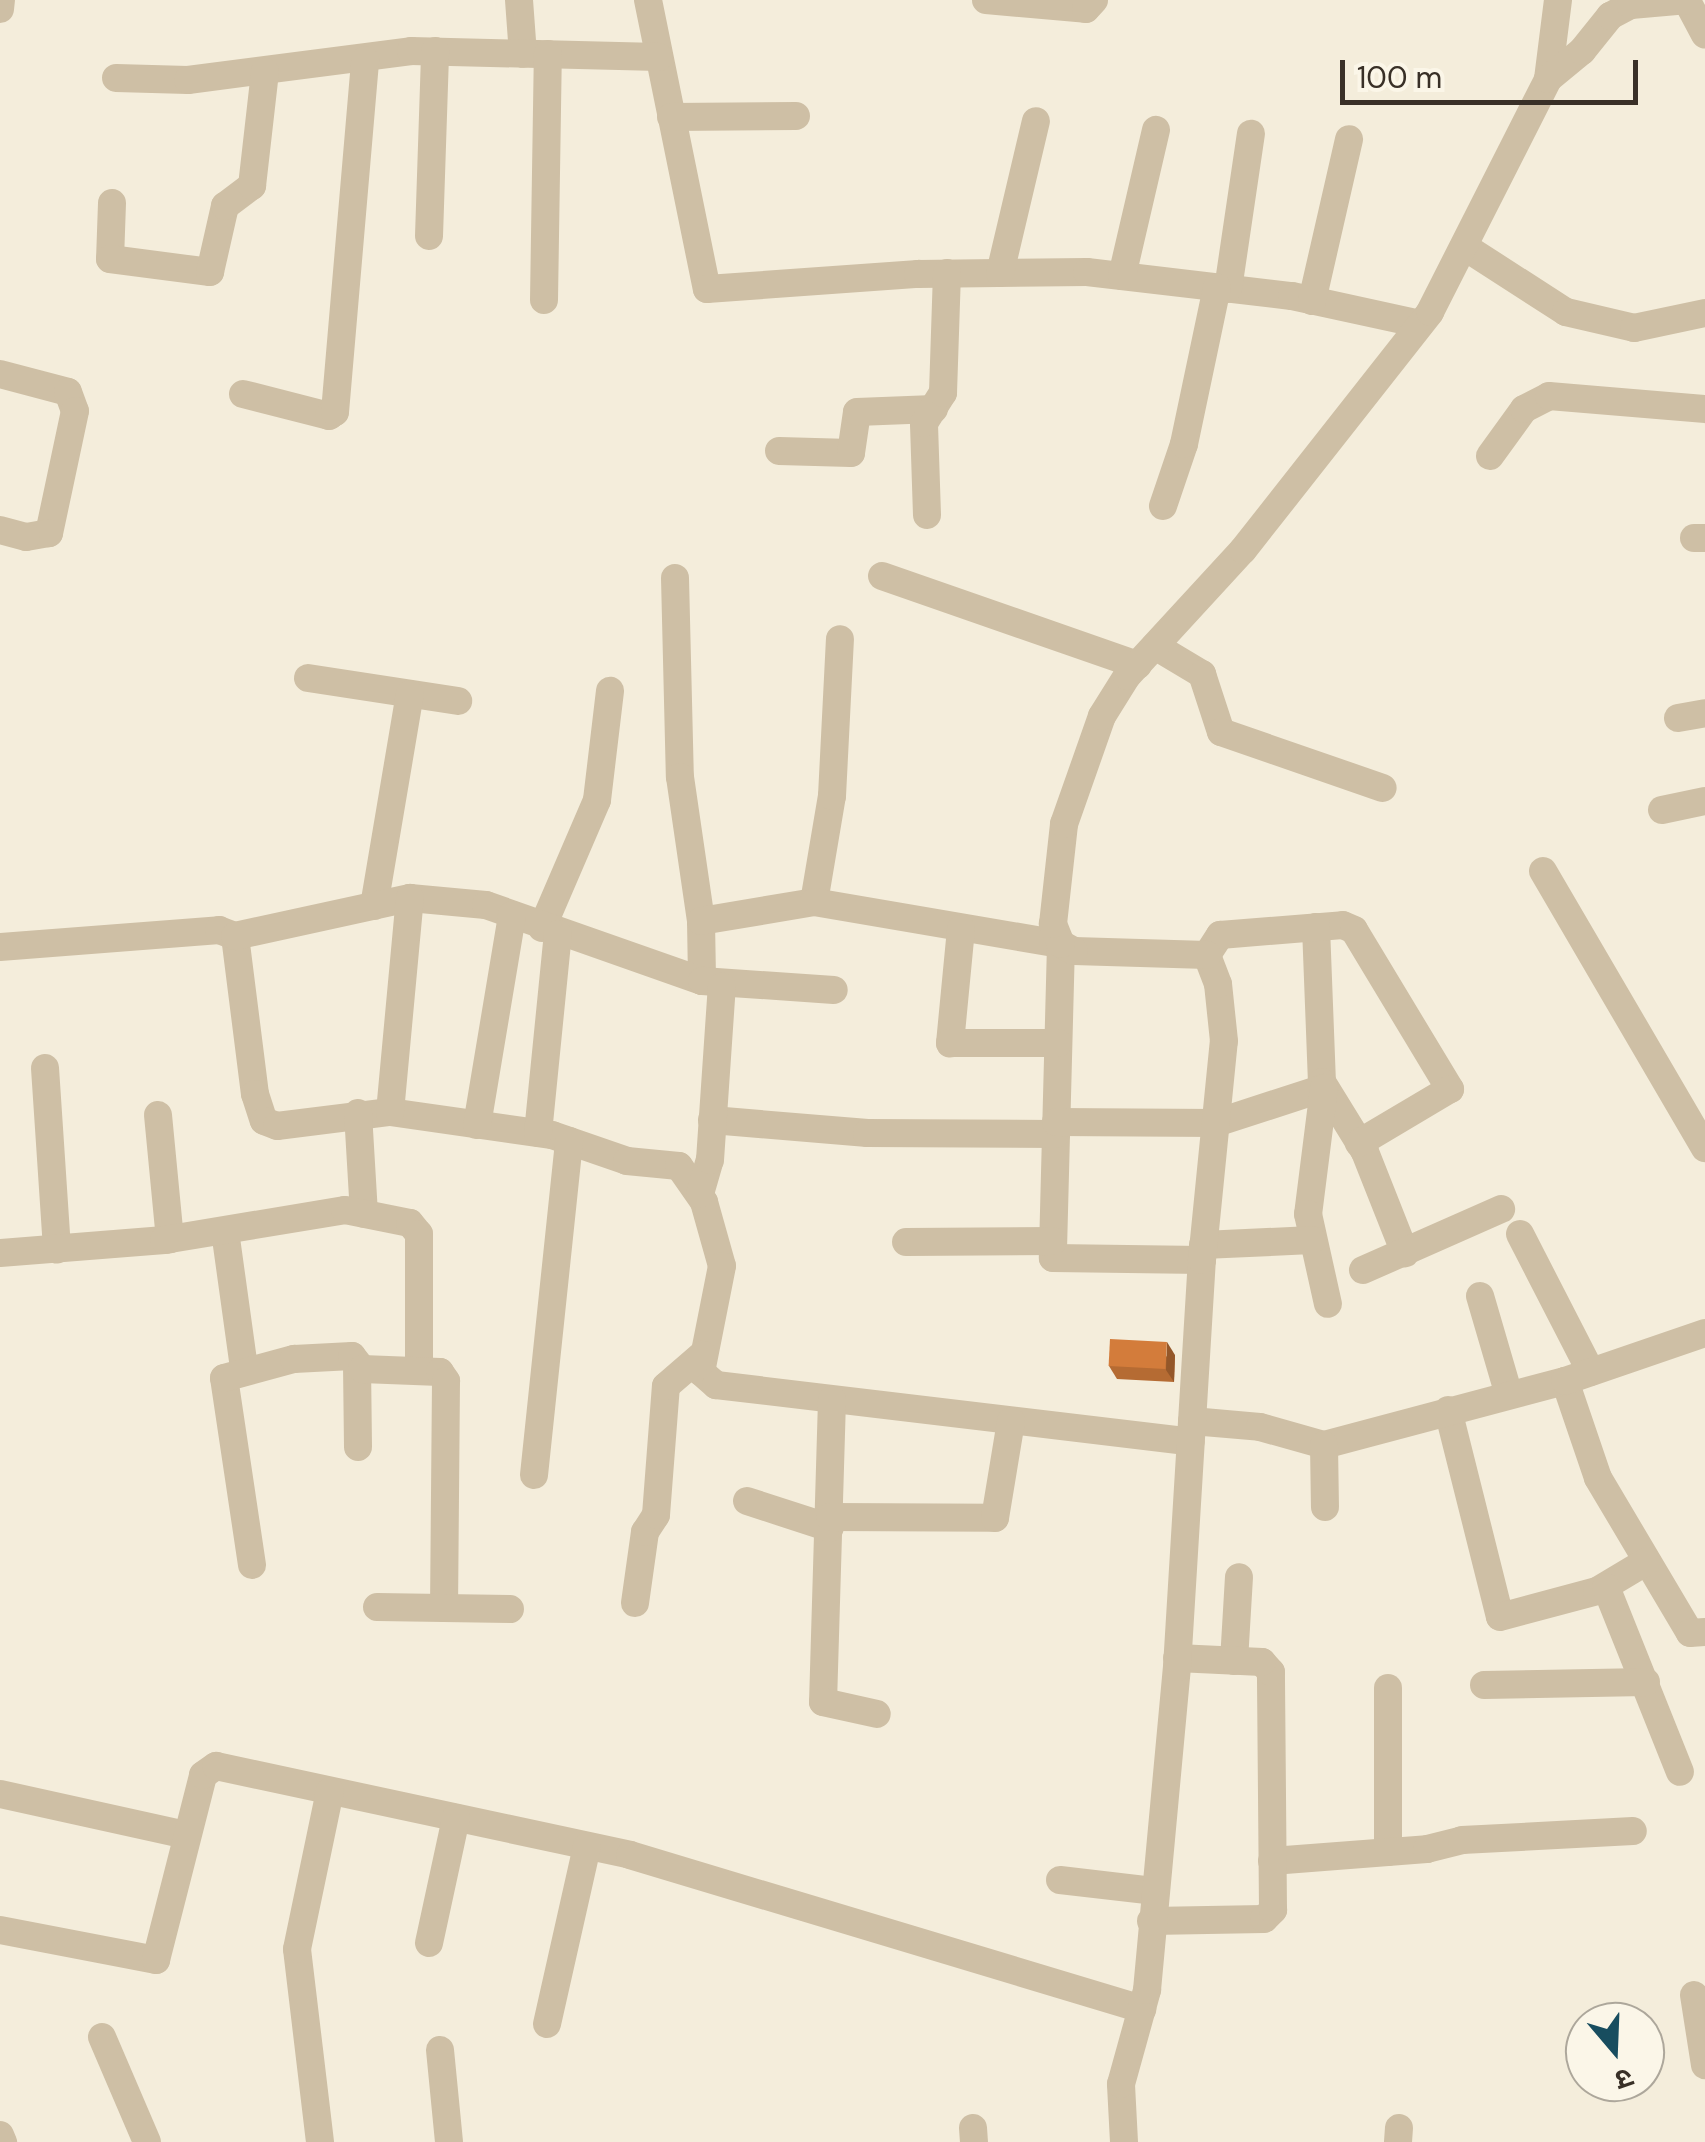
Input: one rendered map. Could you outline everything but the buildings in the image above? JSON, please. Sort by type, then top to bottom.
[{"type":"street","points":[[0,9],[1,0]]},
{"type":"street","points":[[518,0],[536,54],[544,300]]},
{"type":"street","points":[[648,0],[707,288],[947,274],[1122,276],[1312,300],[1420,324]]},
{"type":"street","points":[[986,0],[1086,10],[1094,0]]},
{"type":"street","points":[[1312,1240],[1202,1252],[1053,1258],[1060,944],[1052,924],[1064,824],[1102,716],[1146,656],[1242,550],[1420,324],[1464,247],[1548,79],[1558,0]]},
{"type":"street","points":[[1548,79],[1582,52],[1610,16],[1631,5],[1687,0],[1705,34]]},
{"type":"street","points":[[428,236],[435,52]]},
{"type":"street","points":[[116,78],[188,80],[435,52],[659,57]]},
{"type":"street","points":[[243,394],[329,416],[335,412],[365,60]]},
{"type":"street","points":[[112,202],[108,256],[114,262],[210,272],[225,206],[252,186],[266,72]]},
{"type":"street","points":[[671,117],[796,116]]},
{"type":"street","points":[[1000,273],[1036,121]]},
{"type":"street","points":[[1122,276],[1156,130]]},
{"type":"street","points":[[1163,506],[1222,288],[1251,134]]},
{"type":"street","points":[[1312,300],[1348,139]]},
{"type":"street","points":[[1464,247],[1566,312],[1634,328],[1705,314]]},
{"type":"street","points":[[926,515],[924,423],[943,393],[947,274]]},
{"type":"street","points":[[0,374],[68,392],[76,411],[49,533],[26,537],[0,530]]},
{"type":"street","points":[[1490,456],[1524,409],[1549,396],[1705,409]]},
{"type":"street","points":[[779,451],[850,453],[856,412],[934,408]]},
{"type":"street","points":[[882,576],[1202,674],[1221,732],[1383,788]]},
{"type":"street","points":[[675,578],[680,777],[712,984],[712,1120],[700,1194]]},
{"type":"street","points":[[814,902],[832,796],[840,639]]},
{"type":"street","points":[[308,678],[458,701]]},
{"type":"street","points":[[538,1133],[550,931],[597,800],[610,691]]},
{"type":"street","points":[[374,906],[410,694]]},
{"type":"street","points":[[1662,810],[1705,801]]},
{"type":"street","points":[[1543,871],[1705,1148]]},
{"type":"street","points":[[390,1112],[410,898]]},
{"type":"street","points":[[0,947],[219,930],[235,936],[410,898],[486,905],[550,931],[712,984],[834,990]]},
{"type":"street","points":[[701,921],[814,902],[1060,944],[1074,950],[1206,955]]},
{"type":"street","points":[[477,1125],[512,914]]},
{"type":"street","points":[[1206,955],[1220,935],[1316,927],[1354,930],[1450,1081],[1445,1095],[1360,1142]]},
{"type":"street","points":[[1316,927],[1324,1088],[1308,1198],[1312,1240],[1328,1304]]},
{"type":"street","points":[[961,929],[950,1043],[1058,1043]]},
{"type":"street","points":[[235,936],[255,1094],[264,1121],[277,1126],[390,1112],[538,1133],[627,1161],[679,1166],[700,1194],[722,1266],[701,1372],[716,1386],[1011,1421],[1191,1431],[1260,1427],[1324,1445],[1578,1376],[1705,1333]]},
{"type":"street","points":[[1124,2142],[1121,2084],[1142,2009],[1178,1658],[1202,1252],[1224,1041],[1218,984],[1206,955]]},
{"type":"street","points":[[46,1068],[58,1250]]},
{"type":"street","points":[[712,1120],[866,1133],[1216,1124],[1324,1088]]},
{"type":"street","points":[[1324,1088],[1360,1142],[1405,1253]]},
{"type":"street","points":[[358,1113],[364,1214]]},
{"type":"street","points":[[158,1115],[170,1239]]},
{"type":"street","points":[[534,1475],[569,1141]]},
{"type":"street","points":[[0,1253],[170,1239],[345,1210],[410,1223],[420,1234],[419,1372]]},
{"type":"street","points":[[1363,1270],[1501,1210]]},
{"type":"street","points":[[226,1231],[244,1368]]},
{"type":"street","points":[[1520,1234],[1578,1376],[1593,1468],[1690,1633],[1705,1632]]},
{"type":"street","points":[[906,1242],[1053,1241]]},
{"type":"street","points":[[1480,1296],[1509,1395]]},
{"type":"street","points":[[635,1602],[645,1532],[656,1515],[666,1386],[702,1355]]},
{"type":"street","points":[[252,1565],[222,1387],[224,1378],[244,1368],[352,1356],[357,1365],[358,1446]]},
{"type":"street","points":[[357,1365],[440,1372],[446,1381],[444,1608]]},
{"type":"street","points":[[832,1400],[823,1702],[877,1714]]},
{"type":"street","points":[[1448,1410],[1496,1614],[1504,1618],[1606,1587],[1647,1561]]},
{"type":"street","points":[[747,1501],[830,1523],[995,1518],[1011,1421]]},
{"type":"street","points":[[1324,1445],[1325,1506]]},
{"type":"street","points":[[1234,1661],[1238,1577]]},
{"type":"street","points":[[1606,1587],[1680,1772]]},
{"type":"street","points":[[377,1607],[510,1609]]},
{"type":"street","points":[[1151,1921],[1264,1919],[1273,1910],[1271,1672],[1262,1662],[1178,1658]]},
{"type":"street","points":[[1484,1684],[1646,1682]]},
{"type":"street","points":[[1388,1688],[1388,1852]]},
{"type":"street","points":[[0,1930],[156,1960],[203,1775],[216,1766],[587,1846],[1142,2009]]},
{"type":"street","points":[[320,2142],[296,1949],[330,1790]]},
{"type":"street","points":[[0,1794],[186,1835]]},
{"type":"street","points":[[429,1943],[456,1818]]},
{"type":"street","points":[[1272,1861],[1388,1852],[1462,1840],[1632,1831]]},
{"type":"street","points":[[547,2024],[587,1846]]},
{"type":"street","points":[[1060,1880],[1153,1890]]},
{"type":"street","points":[[1694,1995],[1705,2065]]},
{"type":"street","points":[[102,2037],[147,2142]]},
{"type":"street","points":[[440,2050],[449,2142]]},
{"type":"street","points":[[0,2135],[4,2142]]}]
